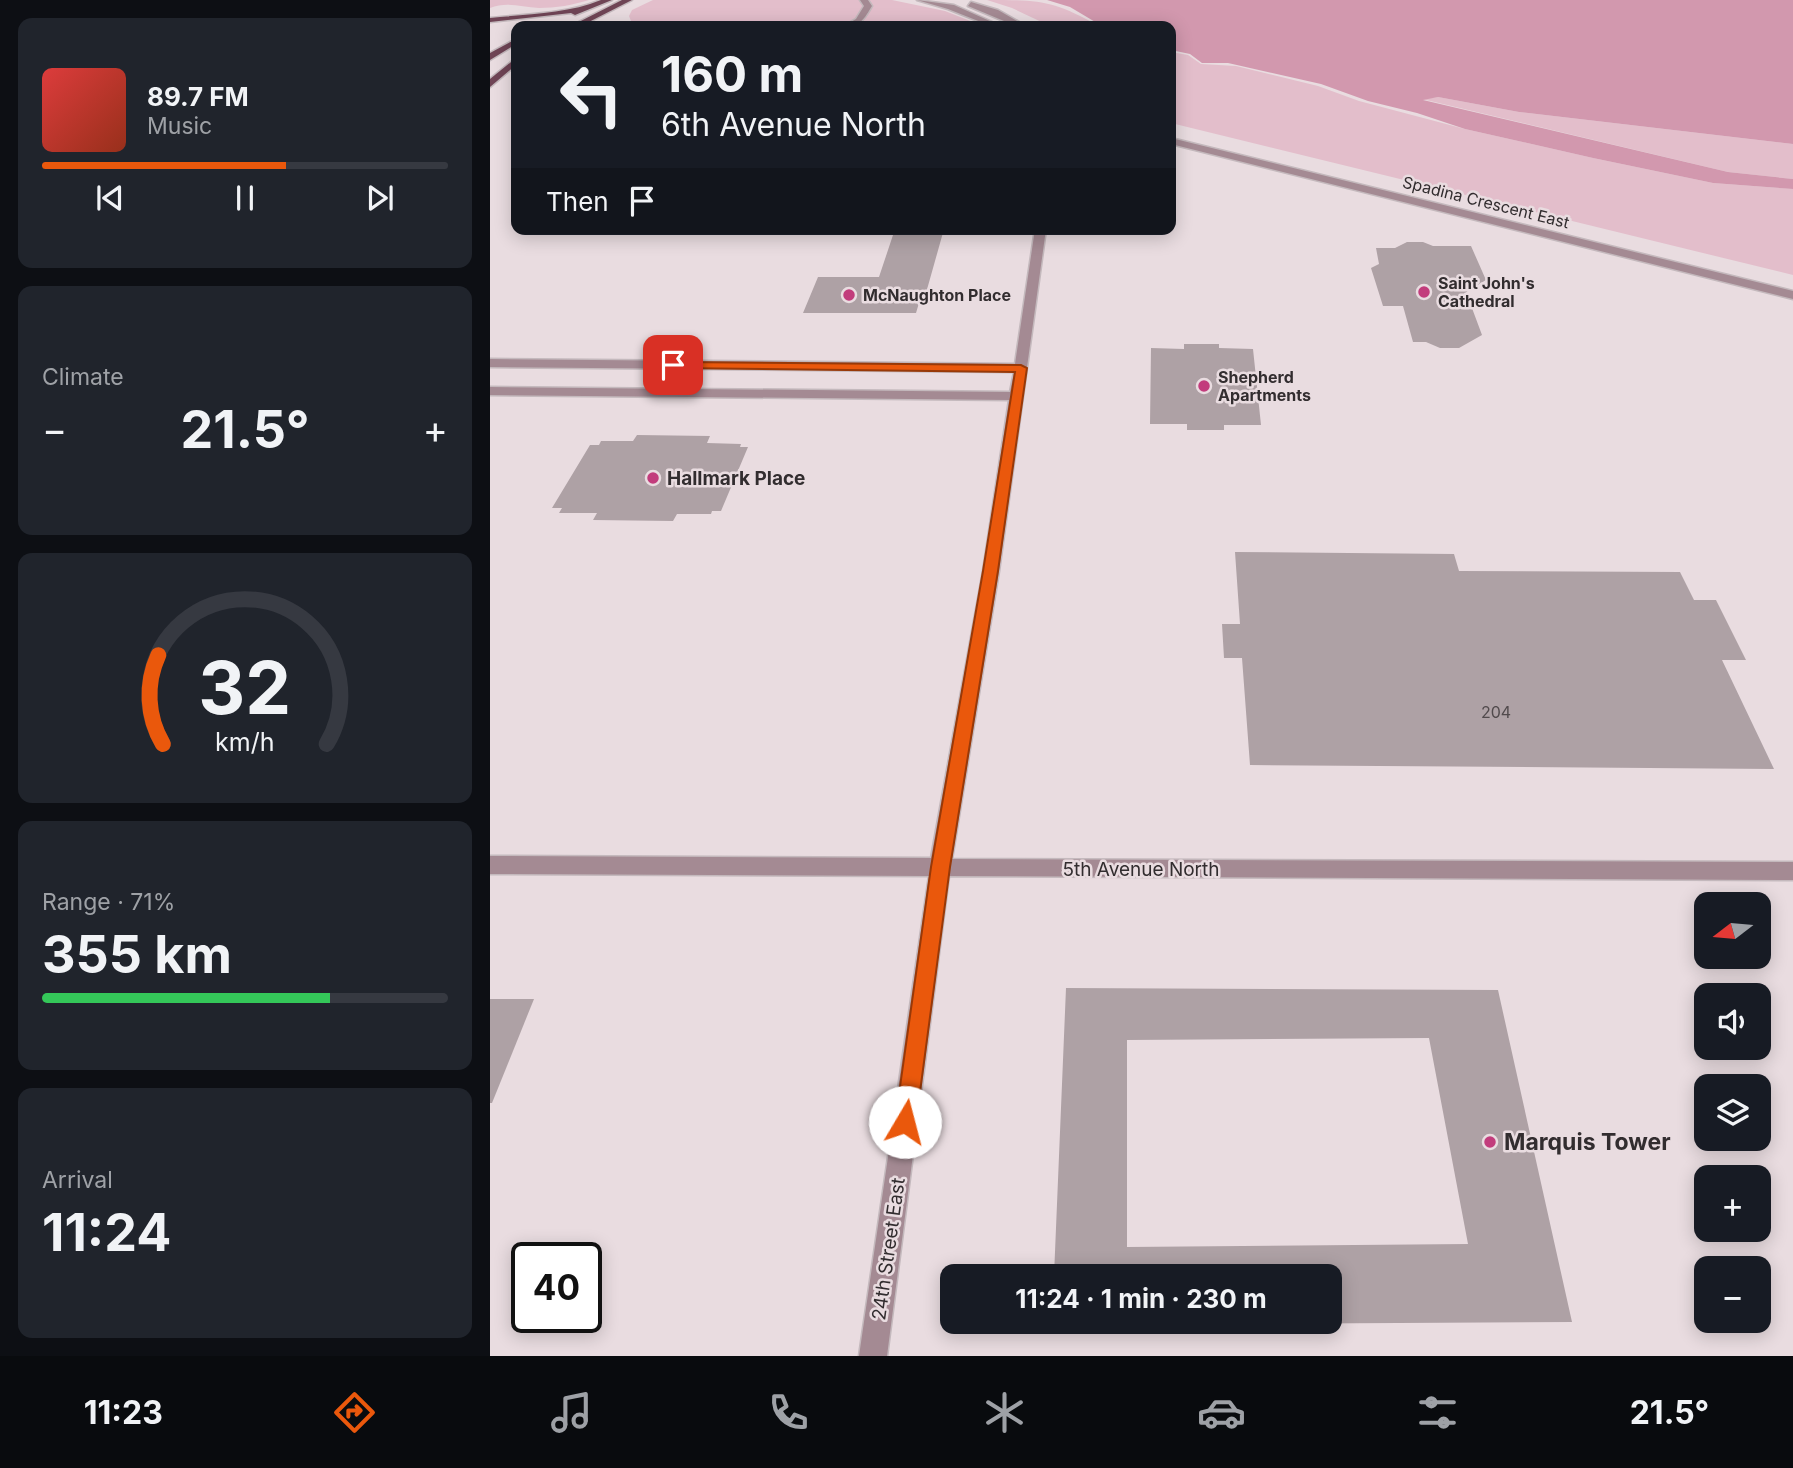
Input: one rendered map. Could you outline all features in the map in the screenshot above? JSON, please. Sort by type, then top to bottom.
[{"type":"main road","points":[[558,21],[608,0]]},
{"type":"main road","points":[[608,21],[606,17],[609,11],[624,2]]},
{"type":"main road","points":[[585,21],[624,2]]},
{"type":"main road","points":[[490,20],[585,8]]},
{"type":"main road","points":[[492,40],[493,54],[511,44]]},
{"type":"main road","points":[[490,84],[511,65]]},
{"type":"street","points":[[859,21],[868,6],[864,0]]},
{"type":"street","points":[[921,0],[951,7],[985,21]]},
{"type":"street","points":[[954,0],[995,12],[1012,21]]},
{"type":"street","name":"Spadina Crescent East","points":[[1176,142],[1793,295]]},
{"type":"street","name":"24th Street East","points":[[873,1356],[940,867],[991,571],[1040,235]]},
{"type":"street","points":[[490,363],[1021,368]]},
{"type":"street","points":[[490,391],[1017,396]]},
{"type":"street","name":"5th Avenue North","points":[[490,865],[1793,871]]},
{"type":"shaded area","points":[[490,0],[589,0],[552,7],[508,5],[490,8]]},
{"type":"shaded area","points":[[653,0],[892,0],[945,11],[970,21],[631,21],[629,16],[632,10]]},
{"type":"shaded area","points":[[987,0],[1046,3],[1089,21],[1039,21]]},
{"type":"shaded area","points":[[1047,0],[1793,0],[1793,144],[1519,112],[1438,97],[1423,100],[1728,172],[1793,179],[1793,189],[1713,183],[1593,158],[1465,129],[1368,101],[1321,84],[1228,63],[1202,63],[1190,54],[1176,51],[1176,21],[1094,21],[1070,7]]},
{"type":"shaded area","points":[[1176,53],[1188,55],[1201,64],[1236,66],[1318,86],[1359,101],[1465,129],[1593,158],[1713,183],[1793,189],[1793,275],[1176,124]]},
{"type":"shaded area","points":[[1438,97],[1519,112],[1793,144],[1793,179],[1728,172],[1422,99]]},
{"type":"building","name":"McNaughton Place","points":[[893,235],[942,235],[926,293],[922,293],[916,313],[803,313],[818,277],[879,277]]},
{"type":"building","name":"Saint John's Cathedral","points":[[1407,242],[1423,242],[1433,246],[1471,246],[1486,280],[1466,292],[1482,335],[1459,348],[1440,348],[1426,342],[1413,342],[1403,306],[1383,306],[1371,268],[1379,264],[1376,248],[1395,248]]},
{"type":"building","name":"Shepherd Apartments","points":[[1184,344],[1219,344],[1219,348],[1253,349],[1261,425],[1224,425],[1224,430],[1187,430],[1187,424],[1150,424],[1151,348],[1184,349]]},
{"type":"building","name":"Hallmark Place","points":[[637,435],[710,436],[707,443],[741,444],[740,447],[748,447],[721,511],[712,511],[711,514],[677,514],[673,521],[593,520],[597,513],[559,513],[562,508],[552,508],[590,445],[599,445],[601,441],[633,441]]},
{"type":"building","points":[[1235,552],[1454,554],[1459,571],[1680,572],[1694,600],[1716,600],[1746,660],[1722,660],[1774,769],[1250,765],[1242,658],[1224,658],[1222,624],[1240,624]]},
{"type":"building","name":"Marquis Tower","points":[[1066,988],[1498,990],[1572,1322],[1342,1323],[1342,1264],[1054,1264]],"holes":[[[1429,1038],[1468,1244],[1127,1247],[1127,1040]]]},
{"type":"building","points":[[490,999],[534,999],[492,1103],[490,1103]]},
{"type":"place","name":"Saint John's Cathedral","points":[[1424,292]]},
{"type":"place","name":"McNaughton Place","points":[[849,295]]},
{"type":"place","name":"Shepherd Apartments","points":[[1204,386]]},
{"type":"place","name":"Hallmark Place","points":[[653,478]]},
{"type":"place","name":"Marquis Tower","points":[[1490,1142]]},
{"type":"route","points":[[673,365],[1021,368],[991,571],[940,867],[905,1122]]}]
